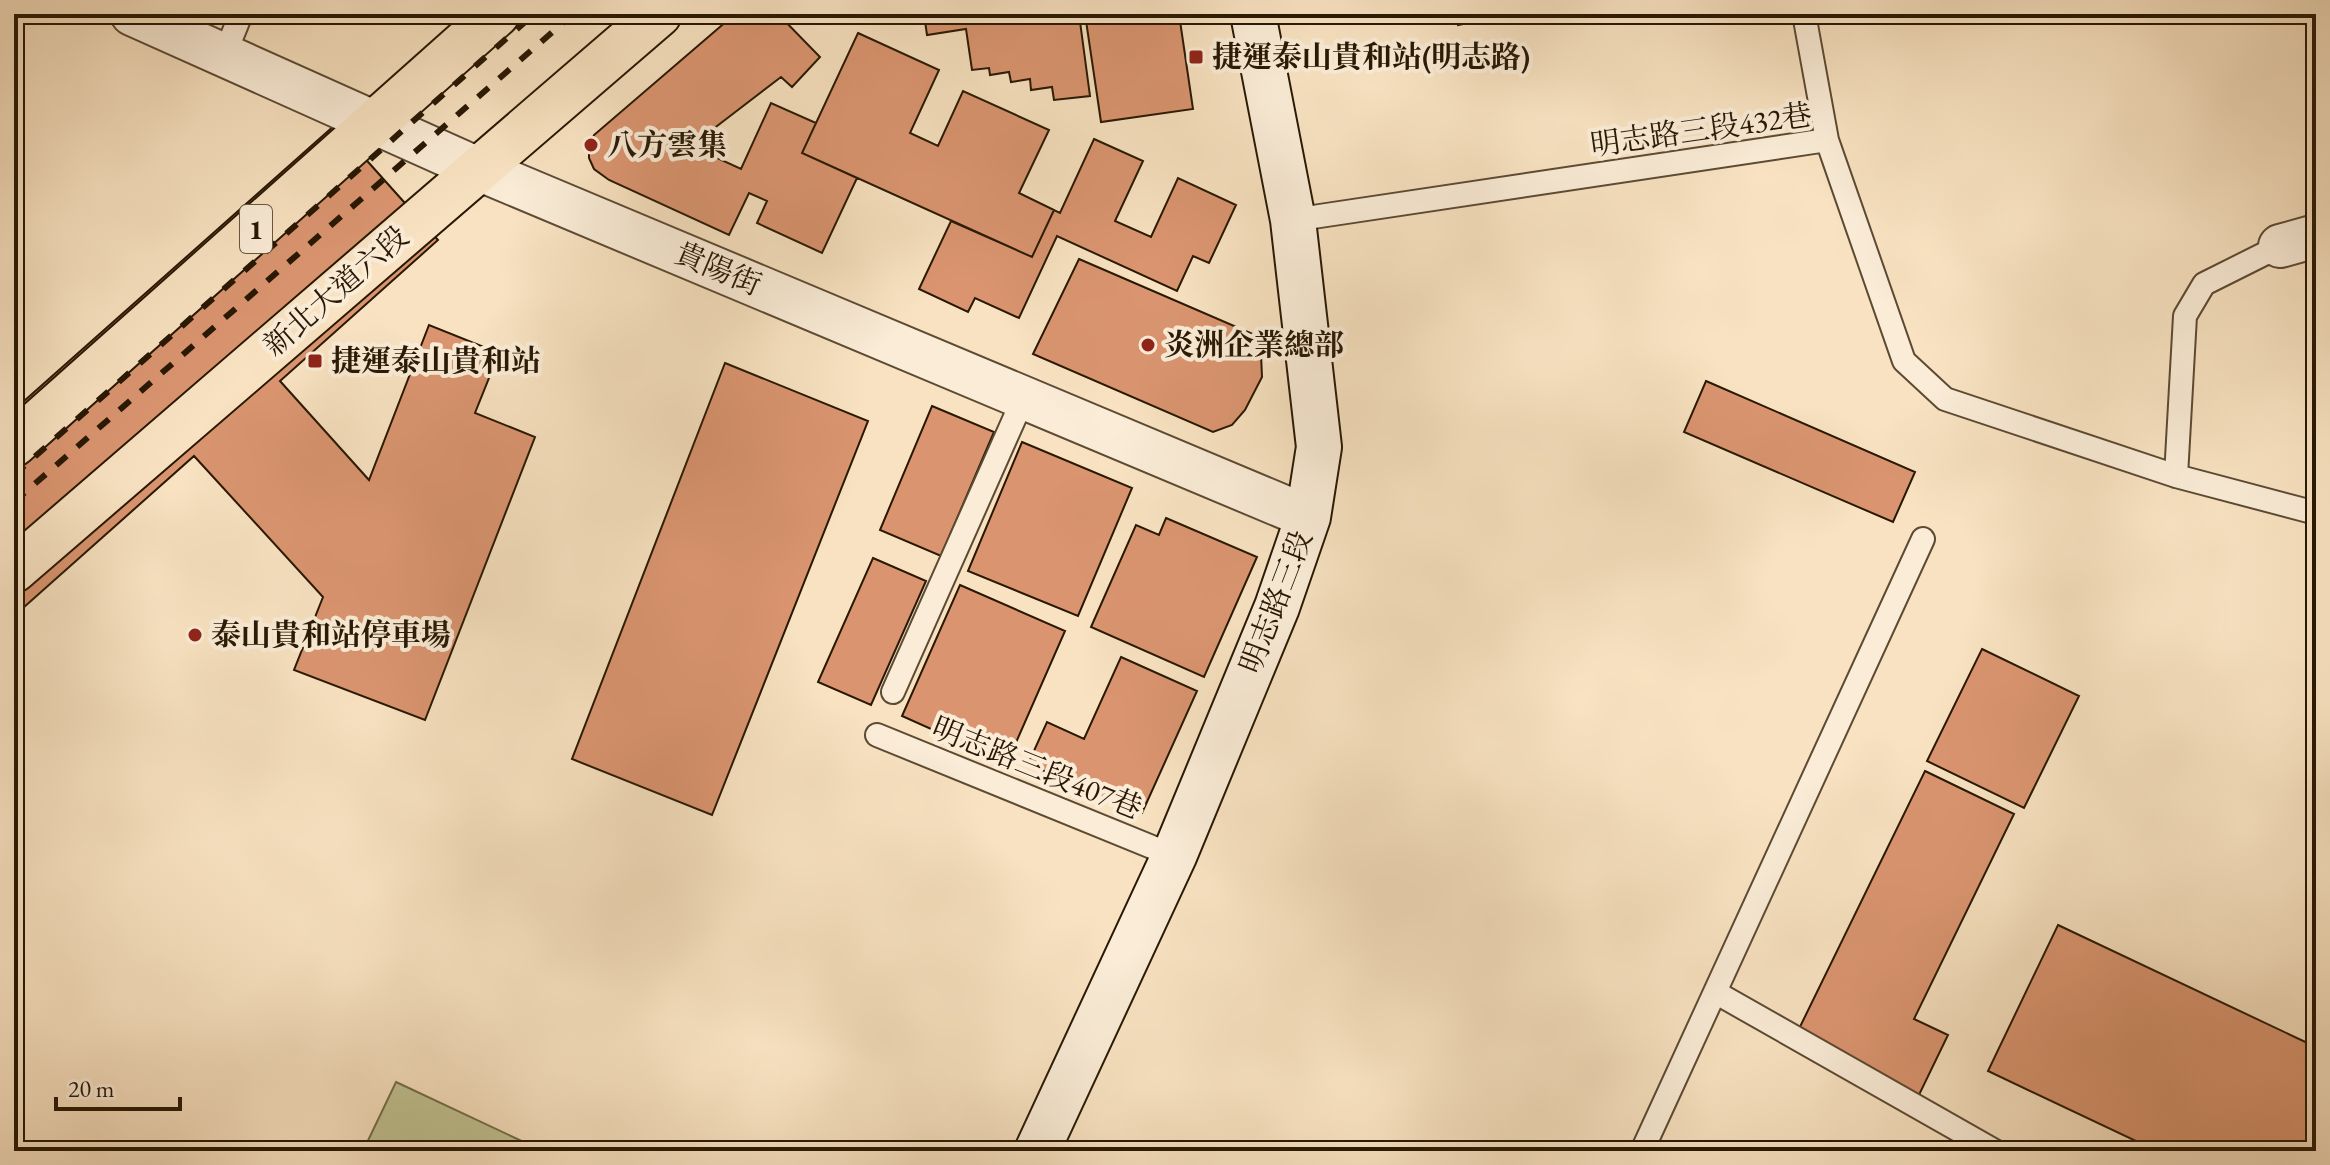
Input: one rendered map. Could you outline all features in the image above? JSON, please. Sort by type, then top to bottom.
[{"type":"main road","name":"1","points":[[14,444],[497,14]]},
{"type":"main road","name":"新北大道六段","points":[[14,570],[659,14]]},
{"type":"main road","name":"明志路三段","points":[[1037,1151],[1174,856],[1277,607],[1308,517],[1319,447],[1293,220],[1253,14]]},
{"type":"street","name":"貴陽街","points":[[132,14],[478,169],[1308,517]]},
{"type":"lane","points":[[224,56],[241,14]]},
{"type":"lane","points":[[1804,14],[1827,140]]},
{"type":"lane","name":"明志路三段432巷","points":[[1293,220],[1827,140],[1904,361],[1945,399],[2176,476],[2316,513]]},
{"type":"lane","points":[[2176,476],[2185,316],[2204,284],[2298,241]]},
{"type":"lane","points":[[893,692],[1024,397]]},
{"type":"lane","points":[[1642,1151],[1923,539]]},
{"type":"lane","name":"明志路三段407巷","points":[[877,735],[1174,856]]},
{"type":"lane","points":[[1715,992],[1995,1151]]},
{"type":"green space","points":[[396,1082],[543,1151],[363,1151]]},
{"type":"building","points":[[735,14],[778,14],[820,57],[792,87],[781,77],[691,146],[741,169],[771,103],[816,123],[802,153],[857,178],[822,253],[757,223],[767,201],[749,193],[729,235],[609,180],[594,169],[589,158],[594,135]]},
{"type":"building","points":[[867,14],[907,14],[868,19]]},
{"type":"building","points":[[924,14],[1079,14],[1090,96],[1054,100],[1052,87],[1031,90],[1030,79],[1011,82],[1009,72],[990,75],[989,68],[972,70],[966,29],[927,35]]},
{"type":"building","points":[[1085,14],[1179,14],[1193,109],[1101,122]]},
{"type":"building","points":[[1456,14],[1513,14],[1458,25]]},
{"type":"building","points":[[858,33],[939,70],[910,133],[938,146],[963,91],[1049,130],[1019,193],[1054,210],[1032,257],[802,153]]},
{"type":"building","points":[[335,125],[438,240],[280,381],[369,480],[429,325],[499,353],[475,413],[535,437],[425,720],[294,670],[323,597],[194,456],[14,616],[14,410]]},
{"type":"building","points":[[1094,139],[1143,161],[1115,221],[1151,237],[1178,178],[1236,205],[1209,263],[1193,256],[1177,291],[1057,236],[1019,318],[975,298],[968,312],[919,289],[951,221],[1032,257],[1054,210],[1060,213]]},
{"type":"building","name":"炎洲企業總部","points":[[1079,259],[1255,335],[1261,354],[1262,377],[1245,410],[1232,425],[1213,432],[1033,354]]},
{"type":"building","points":[[725,363],[868,421],[712,815],[572,759]]},
{"type":"building","points":[[1706,381],[1915,472],[1893,522],[1684,432]]},
{"type":"building","points":[[932,406],[994,432],[941,556],[880,530]]},
{"type":"building","points":[[1022,442],[1132,488],[1078,616],[968,571]]},
{"type":"building","points":[[1166,518],[1257,557],[1204,677],[1091,627],[1136,525],[1159,535]]},
{"type":"building","points":[[873,558],[926,581],[871,705],[818,682]]},
{"type":"building","points":[[960,585],[1065,631],[1007,763],[902,716]]},
{"type":"building","points":[[1982,649],[2079,696],[2024,808],[1927,761]]},
{"type":"building","points":[[1121,657],[1197,691],[1142,813],[1028,764],[1047,722],[1084,739]]},
{"type":"building","points":[[1925,771],[2014,814],[1914,1019],[1948,1035],[1918,1097],[1795,1037]]},
{"type":"building","points":[[2058,925],[2316,1047],[2316,1151],[2157,1151],[1988,1071]]},
{"type":"railway","points":[[14,475],[534,14]]},
{"type":"railway","points":[[14,502],[573,14]]},
{"type":"place","name":"捷運泰山貴和站(明志路)","points":[[1196,57]]},
{"type":"place","name":"八方雲集","points":[[591,145]]},
{"type":"place","name":"炎洲企業總部","points":[[1148,345]]},
{"type":"place","name":"捷運泰山貴和站","points":[[315,361]]},
{"type":"place","name":"泰山貴和站停車場","points":[[195,635]]}]
